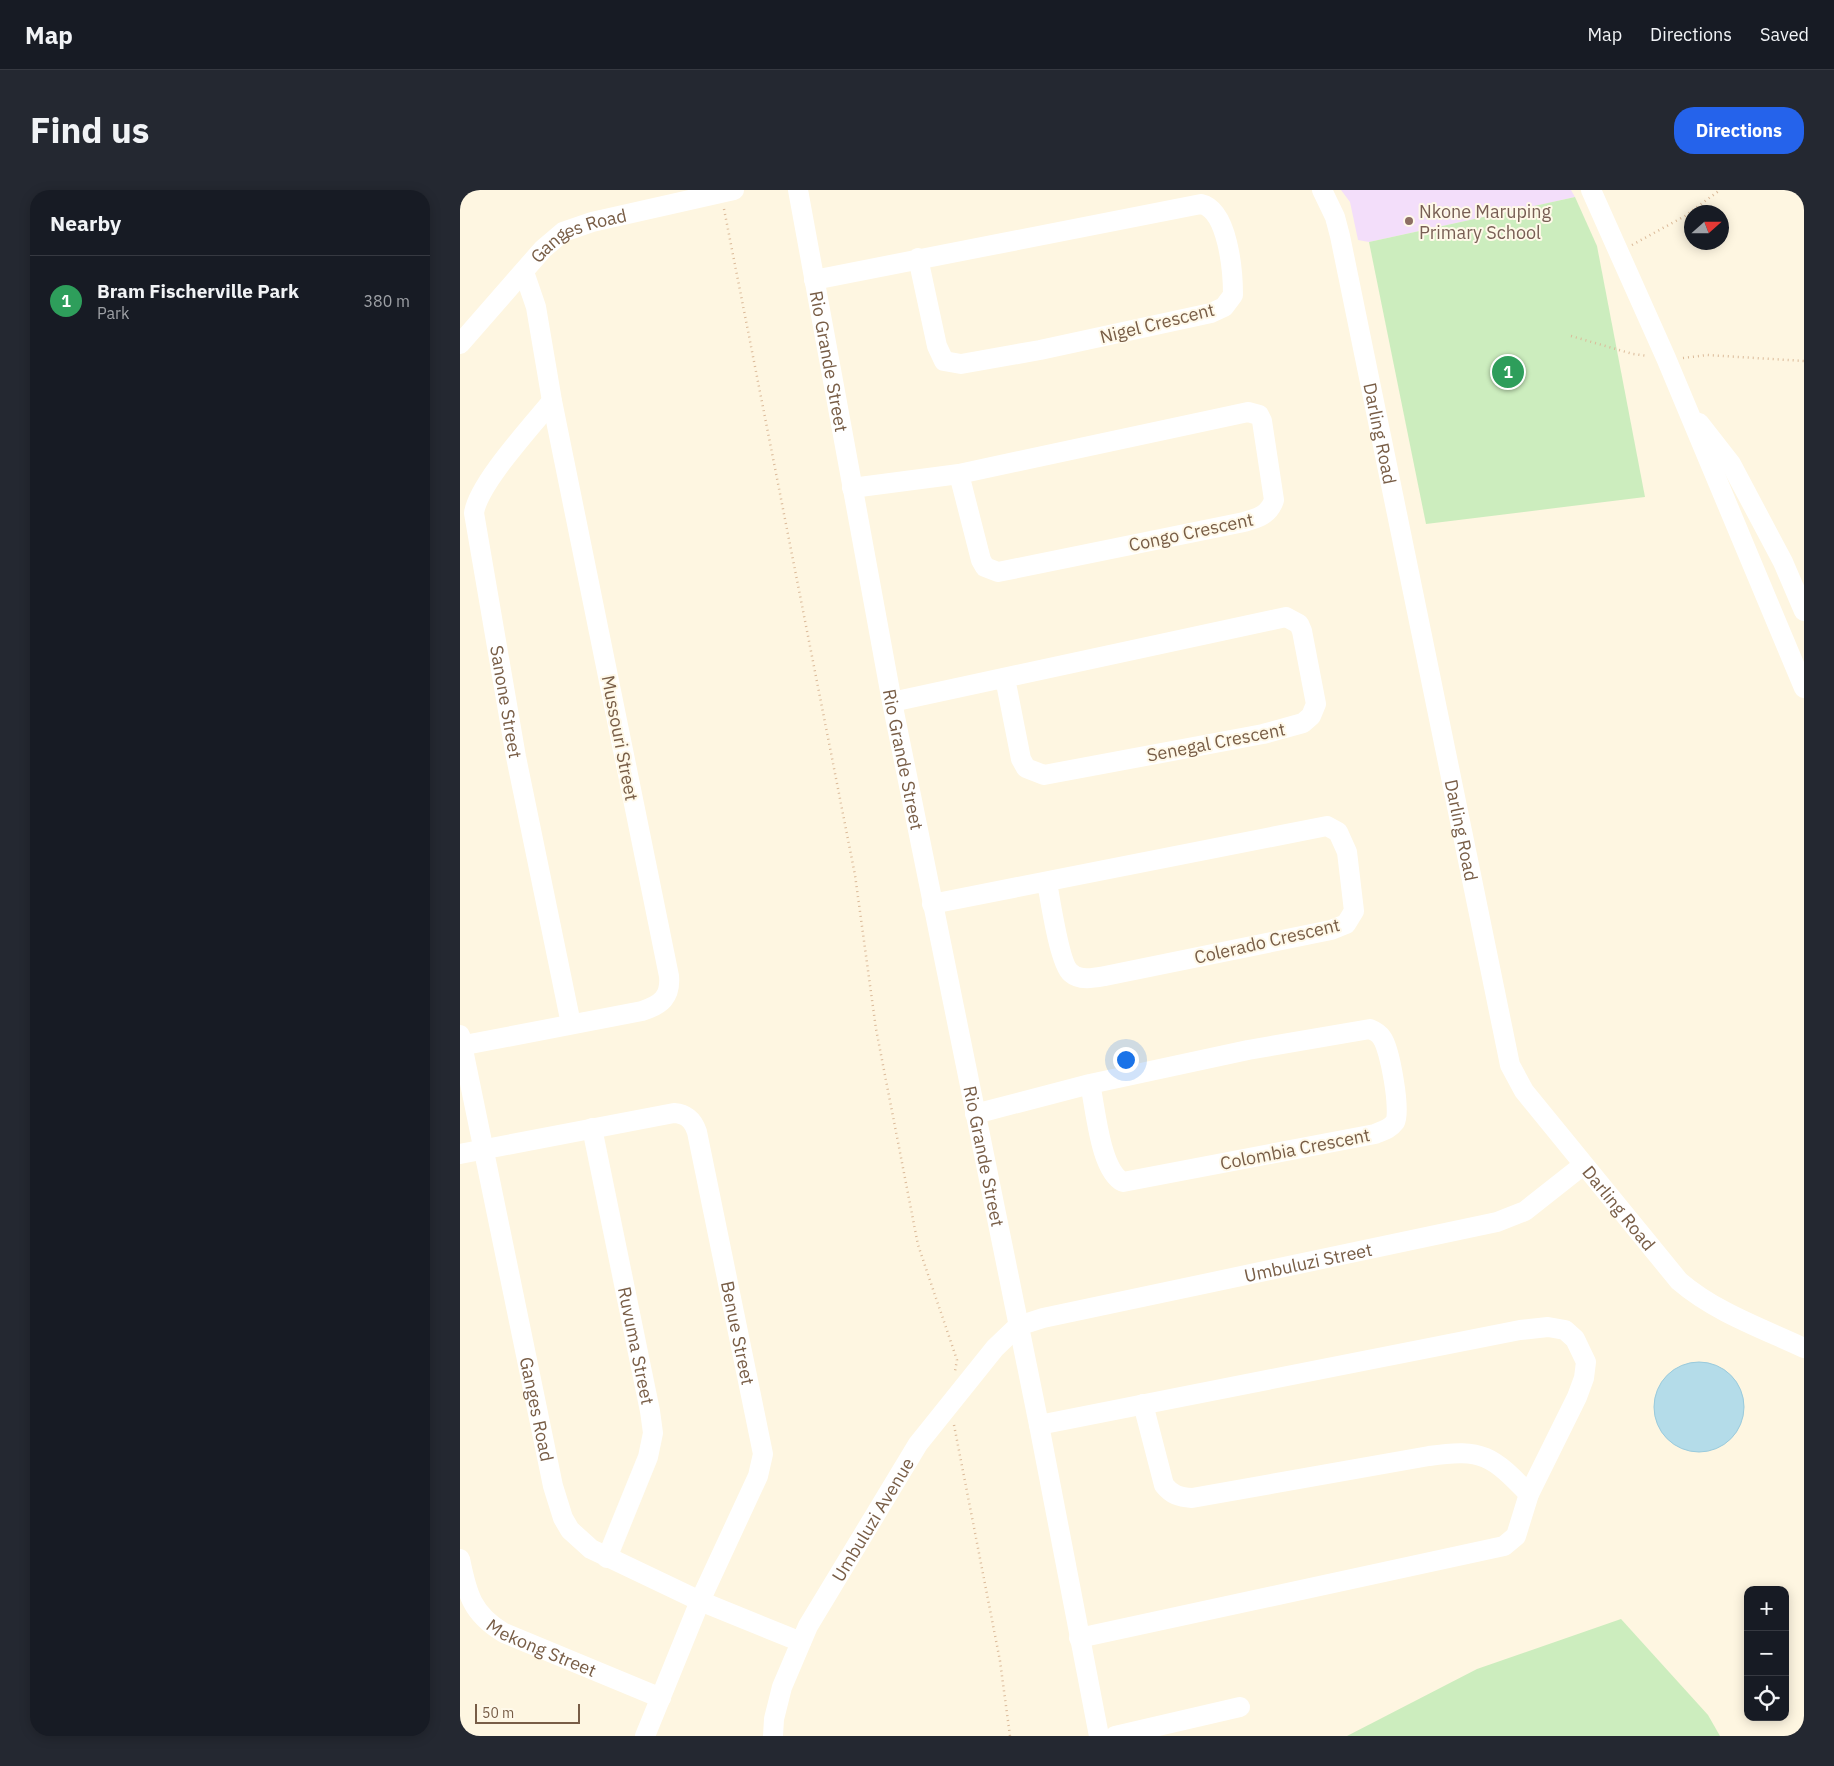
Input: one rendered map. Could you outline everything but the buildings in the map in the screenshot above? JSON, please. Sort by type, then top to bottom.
[{"type":"street","name":"Rio Grande Street","points":[[798,190],[892,702],[1039,1425],[1099,1736]]},
{"type":"street","name":"Darling Road","points":[[1322,190],[1335,217],[1340,236],[1506,1051],[1514,1075],[1524,1091],[1582,1166],[1668,1269],[1691,1292],[1722,1310],[1804,1348]]},
{"type":"street","points":[[1591,190],[1666,358],[1804,688]]},
{"type":"street","name":"Ganges Road","points":[[460,344],[553,239],[577,226],[728,192]]},
{"type":"street","name":"Nigel Crescent","points":[[814,280],[918,258],[1201,204],[1209,206],[1220,219],[1226,243],[1233,295],[1224,307],[1211,313],[1040,350],[961,364],[951,363],[944,361],[936,346],[918,258]]},
{"type":"street","name":"Mussouri Street","points":[[461,1042],[571,1024],[652,1008],[665,999],[669,984],[552,402],[536,307],[524,272]]},
{"type":"street","name":"Sanone Street","points":[[552,402],[485,486],[475,505],[474,514],[516,757],[571,1024]]},
{"type":"street","name":"Congo Crescent","points":[[852,488],[959,474],[1248,412],[1259,415],[1262,421],[1274,500],[1272,507],[1261,517],[1244,522],[998,572],[985,567],[981,560],[959,474]]},
{"type":"street","points":[[1689,416],[1700,424],[1732,464],[1783,562],[1804,611]]},
{"type":"street","name":"Senegal Crescent","points":[[892,702],[1286,617],[1293,619],[1299,624],[1302,631],[1316,704],[1315,711],[1303,723],[1263,734],[1044,775],[1026,768],[1021,759],[1005,678]]},
{"type":"street","name":"Colerado Crescent","points":[[932,904],[1327,826],[1338,832],[1347,852],[1354,911],[1346,924],[1331,930],[1105,976],[1082,978],[1072,975],[1064,963],[1047,882]]},
{"type":"street","name":"Colombia Crescent","points":[[975,1114],[1090,1084],[1258,1049],[1370,1029],[1377,1032],[1383,1038],[1389,1052],[1396,1116],[1391,1126],[1375,1134],[1132,1182],[1123,1182],[1114,1178],[1106,1162],[1090,1084]]},
{"type":"street","name":"Ganges Road","points":[[461,1042],[557,1501],[563,1518],[575,1535],[591,1549],[607,1558],[700,1601],[801,1642]]},
{"type":"street","name":"Benue Street","points":[[484,1149],[674,1113],[687,1116],[692,1120],[697,1132],[763,1454],[758,1476],[700,1601],[645,1736]]},
{"type":"street","name":"Ruvuma Street","points":[[592,1128],[653,1433],[648,1458],[607,1558]]},
{"type":"street","points":[[460,1154],[484,1149]]},
{"type":"street","name":"Umbuluzi Street","points":[[1018,1326],[1043,1318],[1497,1222],[1524,1211],[1582,1166]]},
{"type":"street","name":"Umbuluzi Avenue","points":[[773,1736],[774,1719],[782,1687],[821,1602],[918,1444],[994,1348],[1018,1326]]},
{"type":"street","points":[[1039,1425],[1520,1330],[1548,1327],[1564,1330],[1575,1338],[1582,1349],[1586,1362],[1584,1378],[1530,1494],[1516,1536],[1504,1546],[1494,1550],[1079,1638]]},
{"type":"street","points":[[1142,1404],[1164,1485],[1169,1492],[1178,1496],[1192,1498],[1429,1456],[1467,1452],[1484,1456],[1497,1464],[1530,1494]]},
{"type":"street","name":"Mekong Street","points":[[460,1559],[469,1597],[476,1610],[491,1625],[504,1633],[661,1698]]},
{"type":"street","points":[[1115,1736],[1240,1707]]},
{"type":"path","points":[[1617,251],[1657,233],[1720,190]]},
{"type":"path","points":[[728,192],[855,875],[876,1029],[918,1245],[957,1360],[954,1378]]},
{"type":"path","points":[[1571,336],[1634,354],[1666,358],[1707,355],[1804,361]]},
{"type":"path","points":[[950,1404],[1000,1660],[1010,1736]]},
{"type":"shaded area","name":"Nkone Maruping Primary School","points":[[1341,190],[1571,190],[1575,197],[1369,242],[1358,240],[1350,202]]},
{"type":"green space","points":[[1575,197],[1597,246],[1645,497],[1426,524],[1369,242]]},
{"type":"green space","points":[[1621,1619],[1708,1715],[1720,1736],[1347,1736],[1477,1669]]},
{"type":"water","points":[[1699,1362],[1716,1366],[1731,1375],[1740,1390],[1744,1407],[1740,1424],[1731,1439],[1716,1448],[1699,1452],[1682,1448],[1667,1439],[1658,1424],[1654,1407],[1658,1390],[1667,1375],[1682,1366]]},
{"type":"place","name":"Nkone Maruping Primary School","points":[[1409,221]]},
{"type":"place","name":"Bram Fischerville Park","points":[[1508,372]]}]
